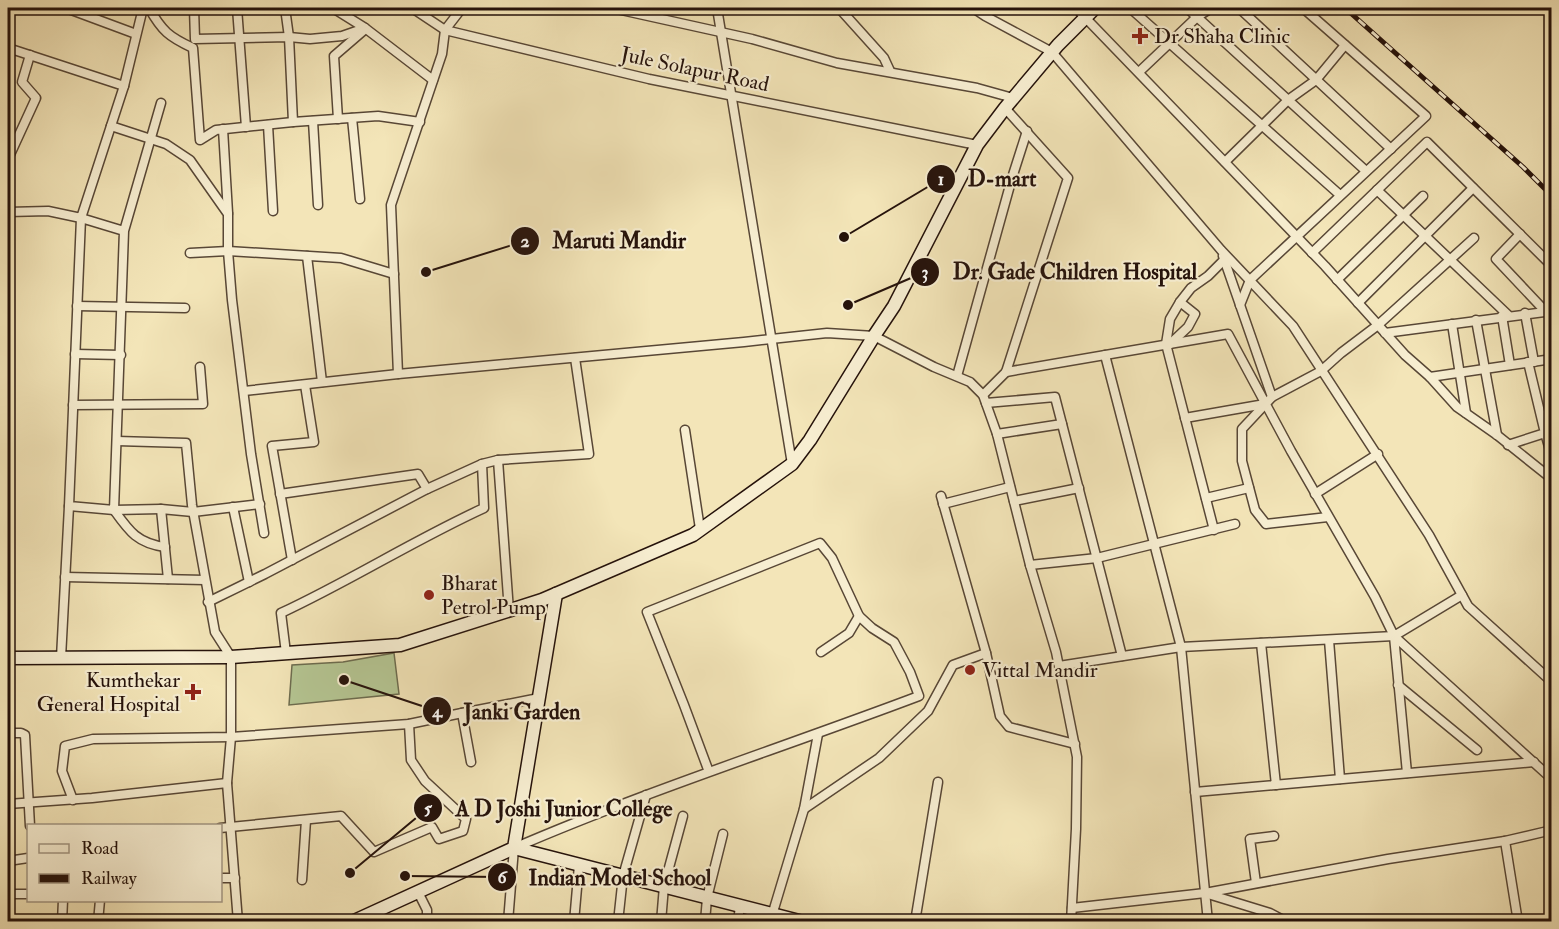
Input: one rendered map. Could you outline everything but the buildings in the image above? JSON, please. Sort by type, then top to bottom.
[{"type":"street","points":[[66,8],[136,33]]},
{"type":"street","points":[[62,658],[81,218],[124,86],[142,8]]},
{"type":"street","points":[[149,8],[171,37],[193,48],[200,140],[216,130],[293,122],[378,116],[420,122]]},
{"type":"street","points":[[194,8],[195,39],[330,38],[365,28]]},
{"type":"street","points":[[237,8],[246,127]]},
{"type":"street","points":[[285,8],[289,37],[293,122]]},
{"type":"street","points":[[333,8],[365,28],[434,80]]},
{"type":"street","name":"Jule Solapur Road","points":[[412,8],[445,30],[733,96],[978,145]]},
{"type":"street","points":[[398,374],[392,205],[442,54],[445,30],[462,8]]},
{"type":"street","points":[[612,8],[721,31],[837,63],[977,88],[1009,103],[1027,131],[1068,178],[1006,372],[985,399]]},
{"type":"street","points":[[717,8],[792,464]]},
{"type":"street","points":[[840,8],[884,58],[890,71]]},
{"type":"street","points":[[973,8],[1052,52],[1221,250],[1293,326],[1429,535],[1468,606],[1551,682]]},
{"type":"street","points":[[1076,8],[1084,19],[1139,72],[1296,236],[1405,355],[1430,377],[1458,407],[1551,479]]},
{"type":"street","points":[[8,658],[231,657],[399,645],[556,594],[693,535],[792,464],[810,440],[894,306],[978,145],[1009,103],[1052,52],[1095,8]]},
{"type":"street","points":[[1130,8],[1340,195]]},
{"type":"street","points":[[1187,8],[1366,171]]},
{"type":"street","points":[[1139,72],[1169,41],[1211,8]]},
{"type":"street","points":[[1239,8],[1391,148]]},
{"type":"street","points":[[1240,305],[1250,280],[1426,116],[1303,8]]},
{"type":"street","points":[[338,119],[334,56],[365,28]]},
{"type":"street","points":[[1225,162],[1288,100],[1316,80],[1345,45]]},
{"type":"street","points":[[8,48],[124,86]]},
{"type":"street","points":[[8,159],[36,98],[22,82],[30,55]]},
{"type":"street","points":[[161,103],[124,231],[114,510],[132,534],[151,545],[165,547]]},
{"type":"street","points":[[352,118],[360,199]]},
{"type":"street","points":[[313,121],[318,205]]},
{"type":"street","points":[[268,125],[273,211]]},
{"type":"street","points":[[111,126],[166,144],[190,160],[228,214]]},
{"type":"street","points":[[223,129],[232,300],[264,533]]},
{"type":"street","points":[[957,376],[1027,131]]},
{"type":"street","points":[[1312,253],[1426,142],[1551,266]]},
{"type":"street","points":[[1358,303],[1473,188]]},
{"type":"street","points":[[1377,190],[1505,316],[1510,364]]},
{"type":"street","points":[[1337,280],[1423,196]]},
{"type":"street","points":[[8,212],[48,211],[124,231]]},
{"type":"street","points":[[1520,234],[1496,259],[1550,312]]},
{"type":"street","points":[[1328,517],[1266,524],[1255,510],[1242,461],[1242,429],[1269,401],[1321,371],[1378,325],[1474,238]]},
{"type":"street","points":[[1221,250],[1269,401]]},
{"type":"street","points":[[190,253],[228,251],[341,258],[394,274]]},
{"type":"street","points":[[308,256],[321,382]]},
{"type":"street","points":[[1214,530],[1168,344],[1170,319],[1180,302],[1191,288],[1208,276],[1225,259]]},
{"type":"street","points":[[1168,344],[1188,327],[1196,314],[1180,302]]},
{"type":"street","points":[[77,306],[185,308]]},
{"type":"street","points":[[1385,333],[1524,313],[1550,312]]},
{"type":"street","points":[[1524,313],[1531,362],[1548,432],[1551,457]]},
{"type":"street","points":[[1476,320],[1497,435]]},
{"type":"street","points":[[1452,324],[1466,413]]},
{"type":"street","points":[[244,391],[827,333],[874,336],[934,367],[970,382],[985,399],[996,434],[1059,666],[1075,744],[1077,757],[1076,829],[1071,921]]},
{"type":"street","points":[[1006,372],[1228,334],[1269,401],[1315,494],[1375,597],[1394,636],[1407,773]]},
{"type":"street","points":[[75,354],[121,355]]},
{"type":"street","points":[[1105,355],[1181,647],[1208,921]]},
{"type":"street","points":[[208,602],[427,489],[482,464],[498,460],[589,454],[575,358]]},
{"type":"street","points":[[1430,377],[1551,359]]},
{"type":"street","points":[[73,405],[202,404],[200,368]]},
{"type":"street","points":[[292,560],[272,446],[314,442],[305,385]]},
{"type":"street","points":[[985,399],[1055,396],[1122,656]]},
{"type":"street","points":[[1185,418],[1269,401]]},
{"type":"street","points":[[996,434],[1062,424]]},
{"type":"street","points":[[685,430],[700,529]]},
{"type":"street","points":[[1508,445],[1548,432]]},
{"type":"street","points":[[117,441],[186,443],[193,512],[214,632],[231,657],[231,737],[227,783],[238,921]]},
{"type":"street","points":[[1315,494],[1377,454]]},
{"type":"street","points":[[498,460],[509,611]]},
{"type":"street","points":[[286,653],[281,612],[316,597],[440,528],[484,508],[482,464]]},
{"type":"street","points":[[280,494],[418,474],[427,489]]},
{"type":"street","points":[[1010,487],[942,500],[986,654],[1000,717],[1010,727],[1075,744]]},
{"type":"street","points":[[1014,501],[1079,488]]},
{"type":"street","points":[[1206,498],[1249,488]]},
{"type":"street","points":[[69,506],[114,510],[161,509],[193,512],[260,504]]},
{"type":"street","points":[[233,507],[249,582]]},
{"type":"street","points":[[161,509],[168,579]]},
{"type":"street","points":[[1030,564],[1097,558],[1154,546],[1235,524]]},
{"type":"street","points":[[351,921],[378,916],[418,892],[563,827],[919,696],[910,672],[894,642],[872,628],[859,616],[832,558],[820,543],[647,612],[709,772]]},
{"type":"street","points":[[65,577],[205,580]]},
{"type":"street","points":[[508,921],[514,848],[556,594]]},
{"type":"street","points":[[1059,666],[1181,647],[1394,636],[1462,595]]},
{"type":"street","points":[[821,652],[849,633],[859,616]]},
{"type":"street","points":[[1394,636],[1551,779]]},
{"type":"street","points":[[1329,640],[1341,779]]},
{"type":"street","points":[[1262,643],[1276,785]]},
{"type":"street","points":[[804,809],[879,758],[928,711],[953,665],[986,654]]},
{"type":"street","points":[[1398,685],[1477,750]]},
{"type":"street","points":[[73,800],[62,771],[65,746],[93,739],[231,737],[409,724],[539,698]]},
{"type":"street","points":[[462,713],[471,762]]},
{"type":"street","points":[[222,828],[341,816],[374,852],[432,827],[439,839],[463,831],[466,819],[425,781],[411,760],[409,724]]},
{"type":"street","points":[[8,733],[25,735],[30,824]]},
{"type":"street","points":[[771,918],[804,809],[818,734]]},
{"type":"street","points":[[1195,792],[1533,762]]},
{"type":"street","points":[[915,921],[938,782]]},
{"type":"street","points":[[8,804],[73,800],[227,783]]},
{"type":"street","points":[[618,921],[623,876],[646,795]]},
{"type":"street","points":[[661,921],[664,886],[683,816]]},
{"type":"street","points":[[302,880],[306,820]]},
{"type":"street","points":[[1072,908],[1205,893],[1388,859],[1505,841],[1551,830]]},
{"type":"street","points":[[705,921],[707,898],[723,834]]},
{"type":"street","points":[[1256,883],[1250,839],[1274,836]]},
{"type":"street","points":[[1505,841],[1518,921]]},
{"type":"street","points":[[514,848],[740,906],[771,918],[803,921]]},
{"type":"street","points":[[8,861],[27,858]]},
{"type":"street","points":[[574,921],[579,865]]},
{"type":"street","points":[[222,878],[234,878]]},
{"type":"street","points":[[10,921],[8,892],[27,894]]},
{"type":"street","points":[[418,892],[427,910],[427,921]]},
{"type":"street","points":[[1205,893],[1270,913],[1287,921]]},
{"type":"street","points":[[62,921],[63,902]]},
{"type":"street","points":[[98,921],[100,902]]},
{"type":"street","points":[[738,921],[740,906]]},
{"type":"green space","points":[[394,653],[399,694],[289,705],[292,665],[343,662]]},
{"type":"railway","points":[[1345,8],[1523,167],[1552,196]]},
{"type":"place","name":"Dr Shaha Clinic","points":[[1140,36]]},
{"type":"place","name":"D-mart","points":[[844,237]]},
{"type":"place","name":"Maruti Mandir","points":[[426,272]]},
{"type":"place","name":"Dr. Gade Children Hospital","points":[[848,305]]},
{"type":"place","name":"Bharat Petrol Pump","points":[[429,595]]},
{"type":"place","name":"Vittal Mandir","points":[[970,670]]},
{"type":"place","name":"Janki Garden","points":[[344,680]]},
{"type":"place","name":"Kumthekar General Hospital","points":[[193,692]]},
{"type":"place","name":"A D Joshi Junior College","points":[[350,873]]},
{"type":"place","name":"Indian Model School","points":[[405,876]]}]
